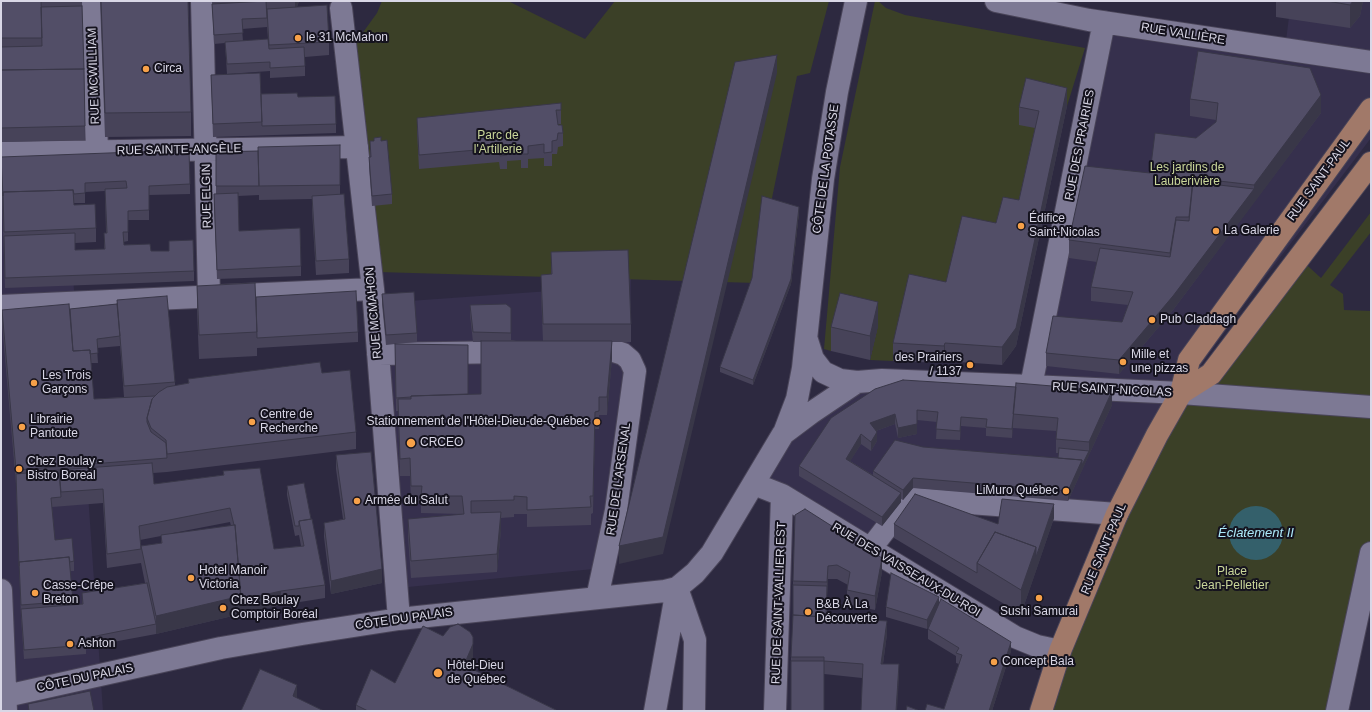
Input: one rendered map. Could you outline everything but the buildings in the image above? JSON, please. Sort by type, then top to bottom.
[{"type":"main road","name":"RUE SAINT-PAUL","points":[[1041,711],[1060,651],[1118,514],[1157,435],[1181,393],[1189,360],[1371,109]]},
{"type":"main road","name":"RUE SAINT-PAUL","points":[[1181,393],[1211,374],[1371,163]]},
{"type":"street","name":"RUE MCWILLIAM","points":[[92,1],[97,151]]},
{"type":"street","name":"RUE ELGIN","points":[[202,1],[209,296]]},
{"type":"street","name":"CÔTE DE LA POTASSE","points":[[783,434],[797,399],[807,339],[823,179],[837,92],[856,1]]},
{"type":"street","name":"RUE VALLIÈRE","points":[[996,1],[1095,14],[1371,62]]},
{"type":"street","name":"RUE MCMAHON","points":[[338,3],[357,147],[372,289],[399,619]]},
{"type":"street","name":"RUE DES PRAIRIES","points":[[1031,386],[1095,14]]},
{"type":"street","name":"RUE SAINTE-ANGÈLE","points":[[1,153],[357,147]]},
{"type":"street","points":[[1,306],[372,289]]},
{"type":"street","name":"CÔTE DE LA POTASSE","points":[[807,339],[813,359],[823,372],[840,380],[857,382]]},
{"type":"street","name":"RUE DE L'ARSENAL","points":[[567,351],[614,351],[624,354],[630,360],[635,371],[616,510],[597,598]]},
{"type":"street","points":[[378,354],[528,352]]},
{"type":"street","name":"RUE SAINT-NICOLAS","points":[[754,484],[783,434],[857,382],[882,380],[1181,393],[1371,407]]},
{"type":"street","points":[[655,711],[677,588],[704,563],[754,484]]},
{"type":"street","name":"RUE DES VAISSEAUX-DU-ROI","points":[[754,484],[782,495],[1015,636],[1037,646],[1060,651]]},
{"type":"street","name":"RUE DE SAINT-VALLIER EST","points":[[775,711],[782,495]]},
{"type":"street","points":[[871,548],[904,505],[909,500],[916,499],[1118,514]]},
{"type":"street","points":[[1337,711],[1371,553]]},
{"type":"street","points":[[677,588],[695,640],[694,711]]},
{"type":"street","name":"CÔTE DU PALAIS","points":[[6,703],[221,648],[399,619],[665,591],[677,588]]},
{"type":"street","points":[[1,590],[6,703]]},
{"type":"shaded area","points":[[1,1],[54,1],[103,711],[1,711]]},
{"type":"shaded area","points":[[1291,1],[1371,1],[1371,138],[1240,310],[1181,393],[1117,514],[916,499],[871,548],[763,489],[783,434],[857,382],[1031,386],[1104,22],[1285,49]]},
{"type":"shaded area","points":[[631,266],[630,360],[604,568],[408,587],[381,303],[550,291]]},
{"type":"green space","name":"Parc de l'Artillerie","points":[[382,1],[508,1],[585,39],[615,1],[829,1],[810,73],[797,76],[771,203],[799,212],[791,284],[378,272],[356,42],[377,13]]},
{"type":"green space","points":[[875,1],[878,1],[886,8],[905,15],[1085,48],[1067,106],[1039,129],[1019,218],[946,300],[909,292],[893,361],[870,360],[878,326],[839,317],[831,351],[824,349],[840,167]]},
{"type":"green space","name":"Place Jean-Pelletier","points":[[1371,212],[1371,232],[1330,285],[1343,294],[1344,310],[1371,311],[1371,553],[1337,711],[1040,711],[1157,435],[1298,257],[1321,278]]},
{"type":"water","name":"Éclatement II","points":[[1251,506],[1261,506],[1275,514],[1281,523],[1283,533],[1281,543],[1275,552],[1261,560],[1251,560],[1241,555],[1234,548],[1229,538],[1229,528],[1234,518],[1241,511]]},
{"type":"place","name":"le 31 McMahon","points":[[298,38]]},
{"type":"place","name":"Circa","points":[[146,69]]},
{"type":"place","name":"Édifice Saint-Nicolas","points":[[1021,226]]},
{"type":"place","name":"La Galerie","points":[[1216,231]]},
{"type":"place","name":"Pub Claddagh","points":[[1152,320]]},
{"type":"place","name":"Mille et une pizzas","points":[[1123,362]]},
{"type":"place","name":"des Prairiers / 1137","points":[[970,365]]},
{"type":"place","name":"Les Trois Garçons","points":[[34,383]]},
{"type":"place","name":"Centre de Recherche","points":[[252,422]]},
{"type":"place","name":"Stationnement de l'Hôtel-Dieu-de-Québec","points":[[597,422]]},
{"type":"place","name":"Librairie Pantoute","points":[[22,427]]},
{"type":"place","name":"CRCEO","points":[[411,443]]},
{"type":"place","name":"Chez Boulay - Bistro Boreal","points":[[19,469]]},
{"type":"place","name":"LiMuro Québec","points":[[1066,491]]},
{"type":"place","name":"Armée du Salut","points":[[357,501]]},
{"type":"place","name":"Hotel Manoir Victoria","points":[[191,578]]},
{"type":"place","name":"Casse-Crêpe Breton","points":[[35,593]]},
{"type":"place","name":"Sushi Samurai","points":[[1039,598]]},
{"type":"place","name":"Chez Boulay Comptoir Boréal","points":[[223,608]]},
{"type":"place","name":"B&B À La Découverte","points":[[808,612]]},
{"type":"place","name":"Ashton","points":[[70,644]]},
{"type":"place","name":"Concept Bala","points":[[994,662]]},
{"type":"place","name":"Hôtel-Dieu de Québec","points":[[438,673]]},
{"type":"park label","name":"Les jardins de Lauberivière","points":[[1187,175]]}]
